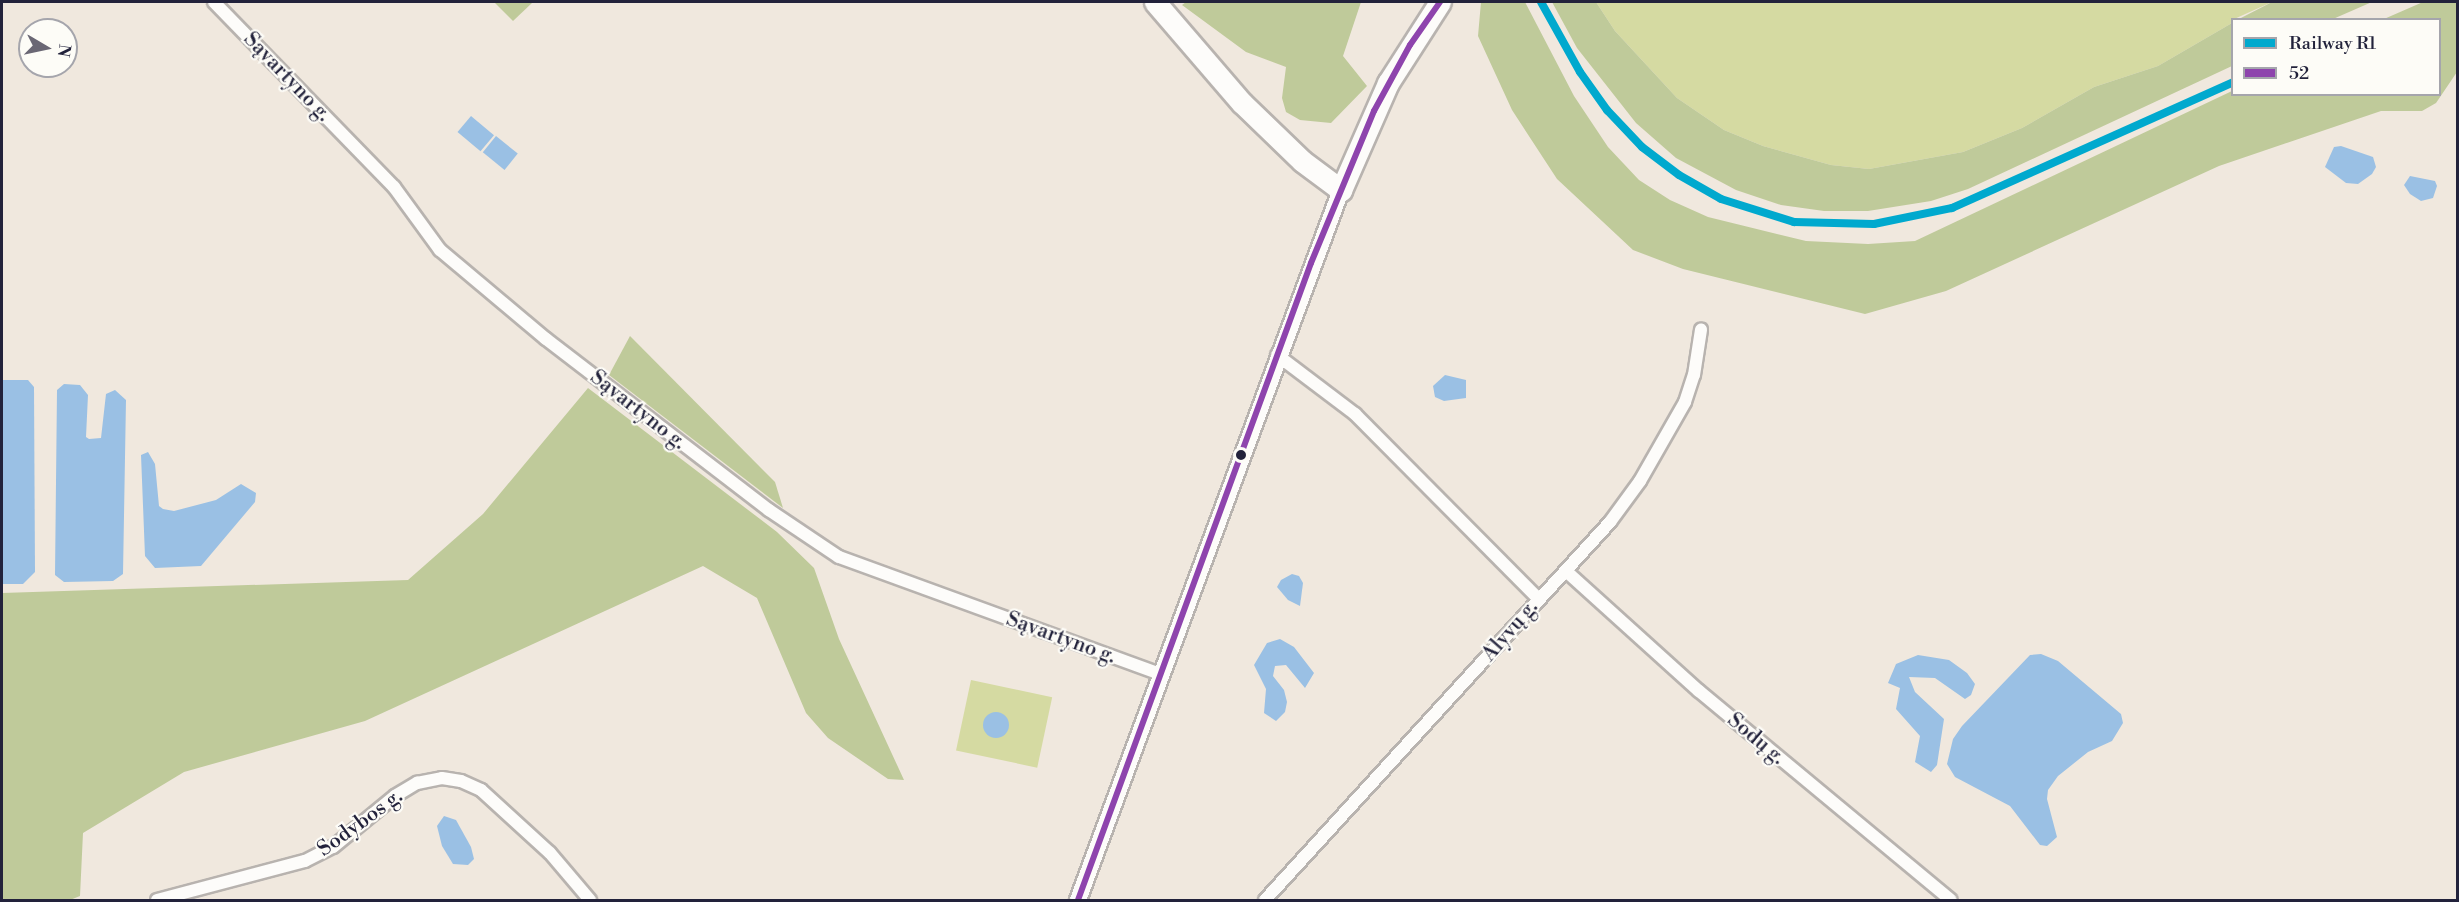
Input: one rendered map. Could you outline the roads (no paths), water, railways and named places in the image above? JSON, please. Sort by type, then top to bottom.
[{"type":"highway","points":[[1155,2],[1242,104],[1302,161],[1341,190],[1388,83],[1440,2]]},
{"type":"main road","points":[[1078,900],[1277,355],[1341,190]]},
{"type":"street","name":"Sąvartyno g.","points":[[214,2],[394,187],[440,250],[546,339],[769,510],[838,557],[1160,674]]},
{"type":"street","name":"Alyvų g.","points":[[1265,900],[1450,701],[1538,598],[1610,522],[1664,441],[1691,384],[1701,330]]},
{"type":"street","points":[[1277,355],[1355,414],[1538,598]]},
{"type":"street","name":"Sodų g.","points":[[1566,571],[1699,691],[1951,900]]},
{"type":"street","name":"Sodybos g.","points":[[157,900],[305,861],[333,846],[402,792],[417,783],[442,778],[461,781],[481,790],[550,853],[590,900]]},
{"type":"water","points":[[471,116],[494,135],[480,151],[458,132]]},
{"type":"water","points":[[496,136],[518,154],[505,170],[483,152]]},
{"type":"water","points":[[2341,146],[2373,157],[2376,167],[2372,174],[2358,184],[2346,183],[2325,167],[2334,147]]},
{"type":"water","points":[[2410,176],[2435,181],[2437,186],[2433,198],[2421,201],[2410,194],[2404,185]]},
{"type":"water","points":[[1445,375],[1466,380],[1466,398],[1444,401],[1435,397],[1433,386]]},
{"type":"water","points":[[2,380],[28,380],[34,387],[35,572],[23,584],[2,584]]},
{"type":"water","points":[[64,384],[80,385],[88,395],[86,437],[89,439],[101,438],[106,394],[115,390],[126,400],[123,574],[113,581],[64,582],[55,575],[57,390]]},
{"type":"water","points":[[148,452],[155,464],[159,506],[163,509],[174,511],[216,500],[241,484],[256,493],[255,502],[201,566],[155,568],[145,556],[141,455]]},
{"type":"water","points":[[1292,574],[1299,576],[1303,583],[1300,606],[1288,600],[1277,587],[1281,580]]},
{"type":"water","points":[[1280,639],[1294,647],[1314,673],[1305,688],[1286,665],[1275,666],[1273,676],[1284,690],[1287,702],[1285,712],[1276,721],[1264,713],[1266,689],[1254,665],[1267,643]]},
{"type":"water","points":[[2041,654],[2058,661],[2121,714],[2123,723],[2112,741],[2088,752],[2058,776],[2048,790],[2047,799],[2057,837],[2047,846],[2040,845],[2010,806],[1955,777],[1947,764],[1953,739],[1962,726],[2030,655]]},
{"type":"water","points":[[1918,655],[1949,660],[1967,673],[1975,684],[1971,695],[1965,699],[1935,678],[1909,677],[1915,692],[1944,719],[1937,765],[1931,772],[1915,762],[1920,736],[1896,709],[1900,688],[1888,683],[1896,664]]},
{"type":"water","points":[[996,712],[1005,716],[1009,725],[1005,734],[996,738],[987,734],[983,725],[987,716]]},
{"type":"water","points":[[444,816],[456,820],[471,847],[474,859],[468,865],[453,864],[442,846],[437,826]]},
{"type":"rail line","name":"R1","points":[[1541,2],[1580,72],[1607,110],[1642,147],[1679,175],[1721,199],[1794,222],[1874,224],[1952,208],[2231,83]]}]
